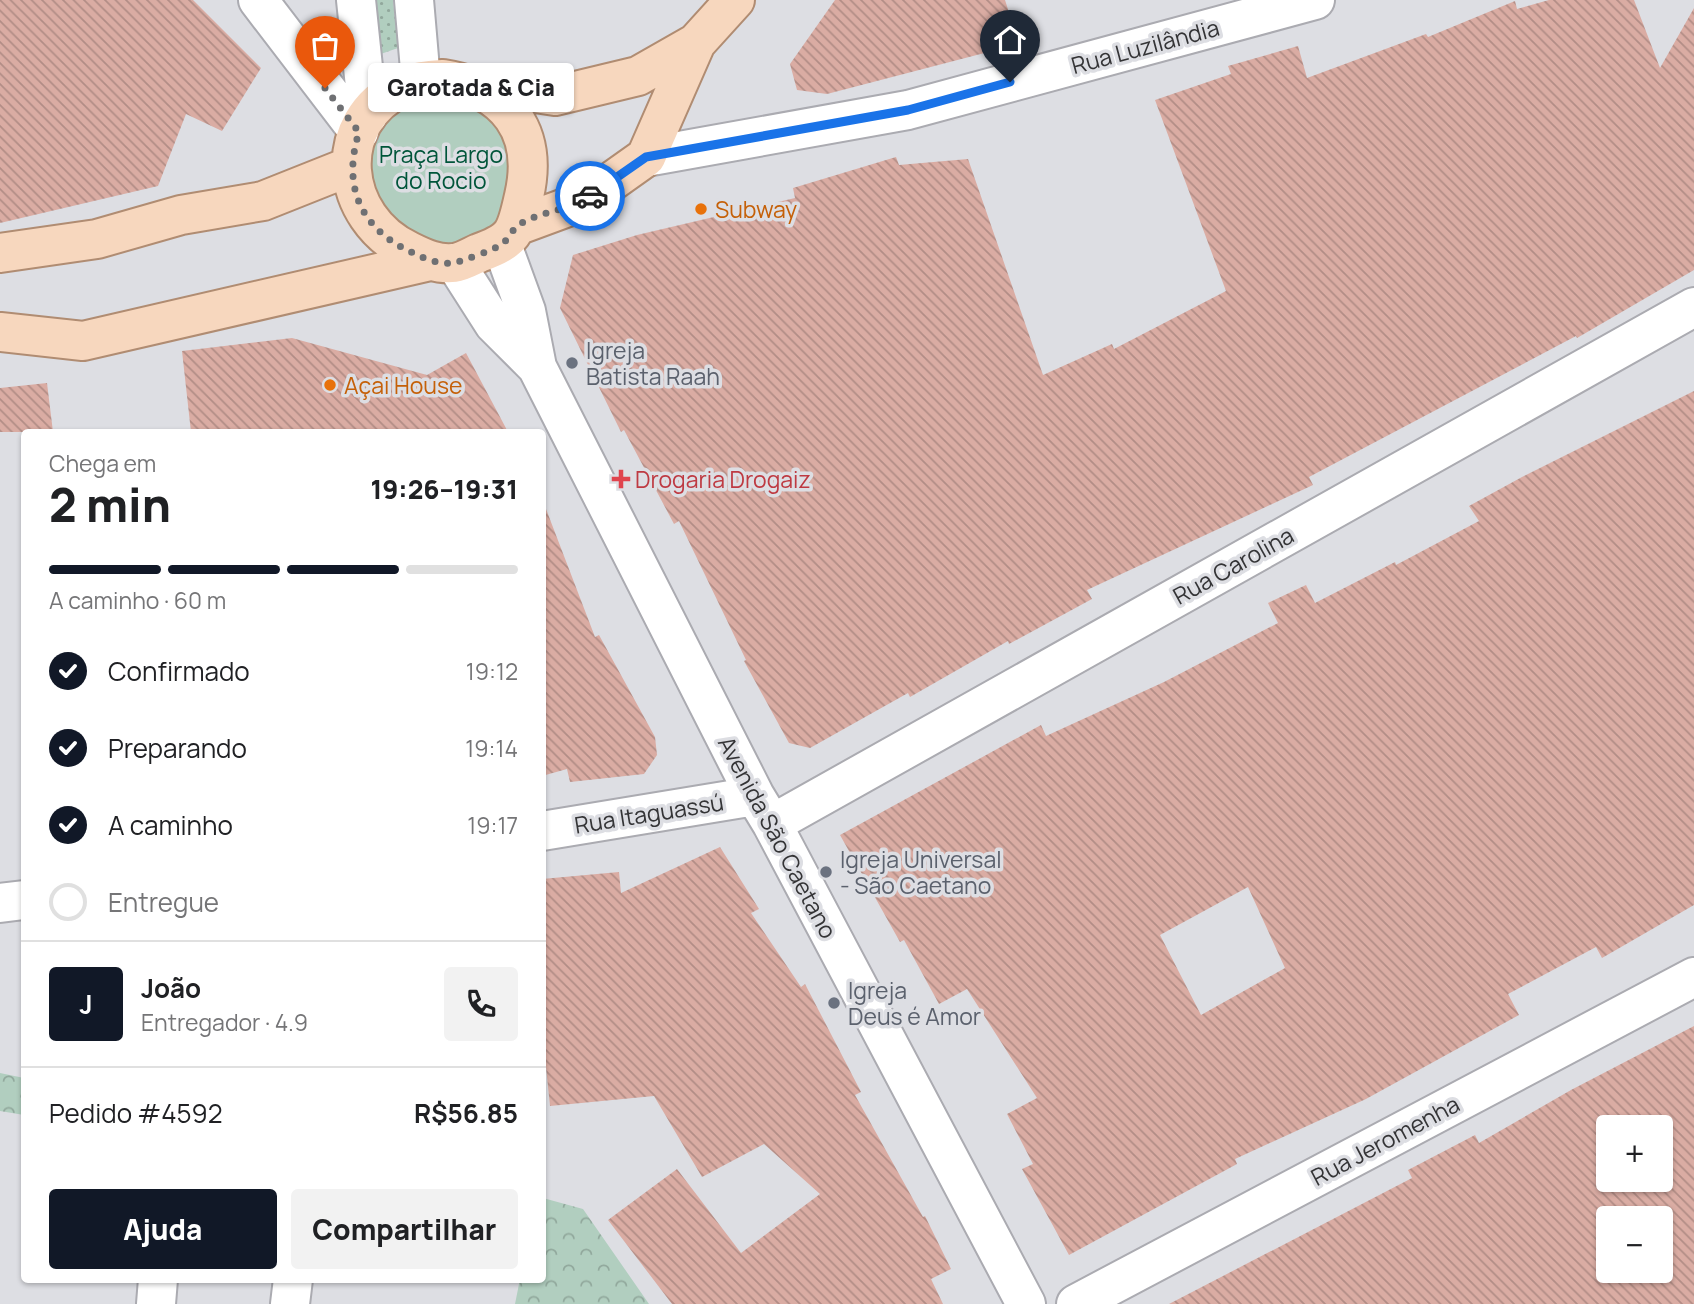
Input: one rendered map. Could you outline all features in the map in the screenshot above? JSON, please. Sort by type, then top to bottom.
[{"type":"main road","points":[[0,253],[97,239],[181,215],[263,201],[359,138],[392,93],[421,80],[443,79],[555,96],[638,76],[696,43],[735,0]]},
{"type":"main road","points":[[0,332],[83,341],[442,262],[510,235],[584,201],[646,157],[696,43]]},
{"type":"main road","points":[[465,82],[487,92],[506,107],[519,126],[528,149],[529,175],[510,235]]},
{"type":"main road","points":[[359,138],[354,188],[359,205],[375,228],[397,246],[442,262]]},
{"type":"street","points":[[258,0],[359,138]]},
{"type":"street","points":[[356,0],[359,138]]},
{"type":"street","points":[[414,0],[421,80]]},
{"type":"street","name":"Rua Luzilândia","points":[[646,157],[908,110],[1315,0]]},
{"type":"street","points":[[510,235],[537,367]]},
{"type":"street","points":[[442,262],[494,324],[537,367]]},
{"type":"street","name":"Rua Carolina","points":[[763,810],[1694,307]]},
{"type":"street","points":[[0,351],[83,341]]},
{"type":"street","name":"Avenida São Caetano","points":[[537,367],[763,810],[1026,1304]]},
{"type":"street","name":"Rua Itaguassú","points":[[546,831],[763,810]]},
{"type":"street","points":[[0,903],[21,900]]},
{"type":"street","name":"Rua Jeromenha","points":[[1076,1304],[1694,976]]},
{"type":"street","points":[[156,1304],[158,1283]]},
{"type":"street","points":[[290,1304],[293,1283]]},
{"type":"green space","points":[[370,0],[393,0],[398,48],[375,56]]},
{"type":"green space","name":"Praça Largo do Rocio","points":[[439,87],[514,132],[503,217],[497,225],[477,238],[440,247],[420,243],[370,202],[368,136],[380,117]]},
{"type":"green space","points":[[0,1073],[21,1077],[21,1114],[0,1111]]},
{"type":"green space","points":[[546,1199],[583,1209],[649,1304],[515,1304],[519,1283],[546,1283]]},
{"type":"building","points":[[0,0],[193,0],[261,68],[222,131],[186,114],[158,186],[0,223]]},
{"type":"building","points":[[835,0],[1005,0],[1019,44],[827,94],[797,90],[790,64]]},
{"type":"building","points":[[1549,0],[1634,0],[1660,68],[1694,8],[1694,270],[1577,338],[1576,336],[1309,477],[1313,485],[1087,590],[1092,599],[1009,644],[1008,641],[910,697],[908,693],[810,748],[789,743],[744,661],[746,660],[679,521],[674,524],[624,430],[621,432],[560,308],[573,255],[637,235],[795,198],[793,188],[896,157],[899,165],[968,159],[1043,375],[1112,344],[1114,349],[1226,291],[1155,100],[1231,74],[1228,66],[1298,46],[1307,78],[1426,34],[1428,37],[1515,1],[1517,9]]},
{"type":"building","points":[[292,338],[427,375],[466,353],[506,429],[191,429],[182,351]]},
{"type":"building","points":[[47,383],[53,429],[0,432],[0,388]]},
{"type":"building","points":[[1694,391],[1694,905],[1602,958],[1596,947],[1508,994],[1519,1015],[1366,1099],[1235,1159],[1237,1164],[1069,1255],[1022,1169],[1033,1164],[1007,1114],[1037,1098],[967,989],[939,1004],[904,940],[900,942],[840,835],[1041,725],[1046,736],[1164,682],[1278,623],[1268,603],[1306,585],[1315,603],[1395,562],[1396,565],[1479,521],[1469,506]],"holes":[[[1248,887],[1285,968],[1201,1015],[1160,935]]]},
{"type":"building","points":[[546,509],[595,637],[599,635],[655,737],[657,755],[644,774],[570,782],[567,769],[546,775]]},
{"type":"building","points":[[720,847],[759,909],[751,913],[801,987],[805,984],[861,1092],[855,1095],[923,1217],[925,1216],[951,1269],[931,1279],[943,1304],[672,1304],[608,1220],[677,1169],[741,1253],[820,1194],[764,1144],[702,1177],[654,1096],[550,1106],[546,1067],[546,879],[619,872],[621,893]]},
{"type":"building","points":[[1694,1026],[1694,1304],[1169,1304],[1412,1178],[1408,1170],[1475,1135],[1479,1143],[1571,1090]]},
{"type":"way so far","points":[[325,88],[359,132],[351,166],[359,205],[375,228],[397,246],[430,261],[455,263],[502,245],[519,225],[584,201],[590,196]]},
{"type":"place","name":"Garotada & Cia","points":[[325,88]]},
{"type":"place","name":"Subway","points":[[701,209]]},
{"type":"place","name":"Igreja Batista Raah","points":[[572,363]]},
{"type":"place","name":"Açai House","points":[[330,385]]},
{"type":"place","name":"Drogaria Drogaiz","points":[[621,479]]},
{"type":"place","name":"Igreja Universal - São Caetano","points":[[826,872]]},
{"type":"place","name":"Igreja Deus é Amor","points":[[834,1003]]},
{"type":"route","points":[[590,196],[646,157],[908,110],[1010,82]]}]
